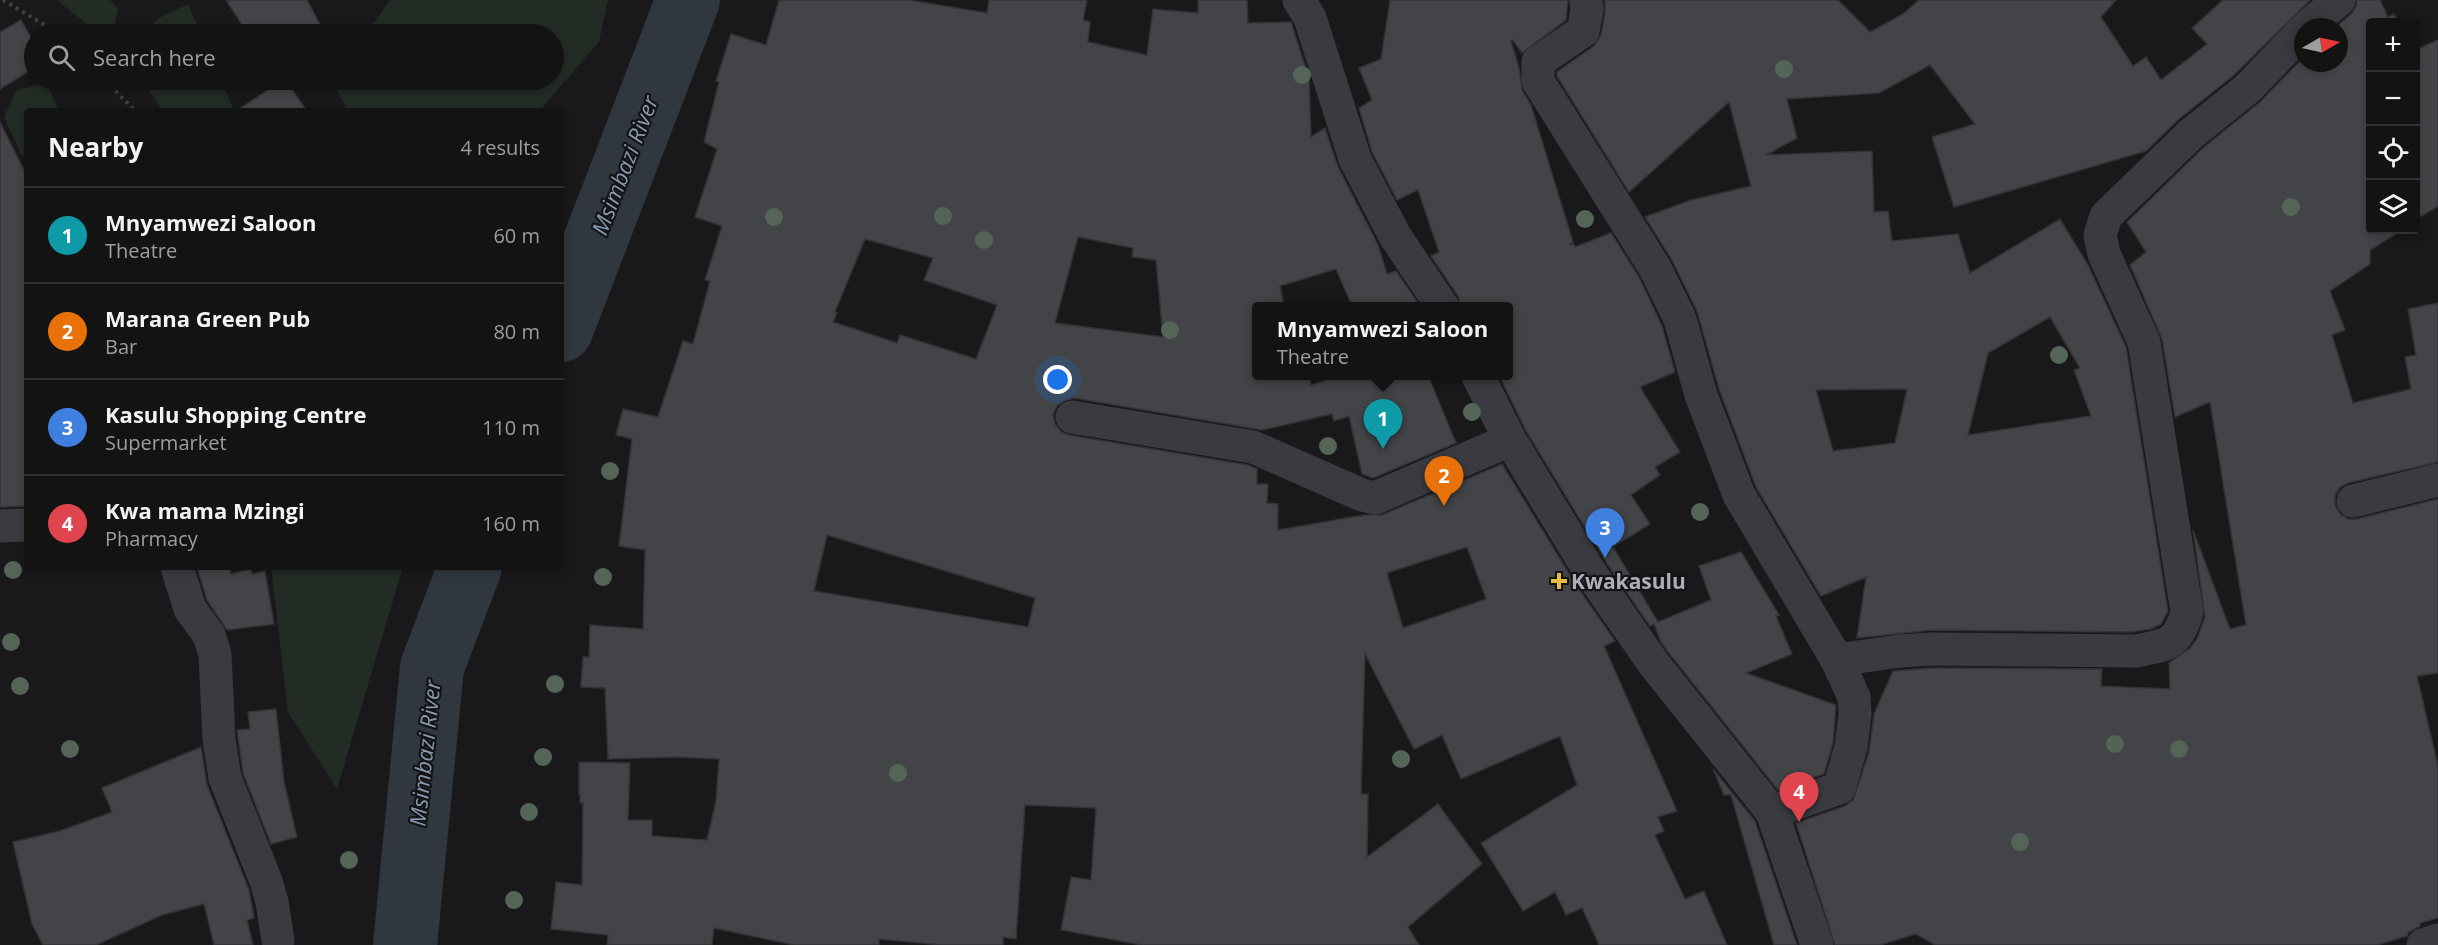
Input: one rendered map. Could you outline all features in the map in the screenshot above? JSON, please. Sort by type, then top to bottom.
[{"type":"street","points":[[1299,0],[1310,18],[1355,159],[1395,236],[1439,302]]},
{"type":"street","points":[[1586,0],[1587,10],[1583,31],[1538,62],[1538,81],[1655,268],[1680,319],[1701,395],[1739,495],[1837,660],[1854,697],[1855,714],[1851,747],[1839,788],[1772,812]]},
{"type":"street","points":[[2318,18],[2339,0]]},
{"type":"street","points":[[1837,660],[1932,649],[2136,651],[2159,646],[2175,639],[2184,625],[2187,612],[2144,342],[2104,254],[2101,244],[2102,225],[2114,209],[2191,134],[2247,89],[2294,40]]},
{"type":"street","points":[[1480,380],[1510,440],[1592,574],[1654,664],[1772,812],[1817,945]]},
{"type":"street","points":[[1072,417],[1253,447],[1362,495],[1375,498],[1510,440]]},
{"type":"street","points":[[2353,501],[2438,480]]},
{"type":"street","points":[[0,526],[24,525]]},
{"type":"street","points":[[178,570],[190,609],[209,635],[215,654],[219,740],[225,778],[266,881],[278,940]]},
{"type":"street","points":[[2422,945],[2438,940]]},
{"type":"path","points":[[3,0],[43,24]]},
{"type":"path","points":[[115,90],[132,108]]},
{"type":"shaded area","points":[[57,0],[110,0],[118,9],[114,24],[87,24]]},
{"type":"shaded area","points":[[390,0],[608,0],[599,42],[564,82],[564,24],[373,24]]},
{"type":"shaded area","points":[[188,4],[197,24],[152,24],[159,18]]},
{"type":"shaded area","points":[[24,89],[50,90],[58,108],[24,108],[24,154],[22,156],[4,117],[16,91]]},
{"type":"shaded area","points":[[149,90],[225,90],[233,108],[161,108]]},
{"type":"shaded area","points":[[337,90],[557,90],[542,108],[346,108]]},
{"type":"shaded area","points":[[271,570],[402,570],[337,789],[288,712]]},
{"type":"building","points":[[226,0],[307,0],[320,24],[242,24]]},
{"type":"building","points":[[779,0],[909,0],[987,13],[989,0],[1087,0],[1083,20],[1090,22],[1088,42],[1147,55],[1153,9],[1198,13],[1198,0],[1247,0],[1248,23],[1291,22],[1309,78],[1311,137],[1325,128],[1338,167],[1378,245],[1387,274],[1396,271],[1417,302],[1350,302],[1336,269],[1280,286],[1283,302],[1252,302],[1252,380],[1310,380],[1311,385],[1326,380],[1430,380],[1456,443],[1373,478],[1362,474],[1349,416],[1334,421],[1332,414],[1262,430],[1074,398],[1065,400],[1057,406],[1053,415],[1055,424],[1061,432],[1069,435],[1248,465],[1257,469],[1257,484],[1268,484],[1267,503],[1278,504],[1278,530],[1364,515],[1382,515],[1502,464],[1576,585],[1615,641],[1604,646],[1677,811],[1658,817],[1664,831],[1655,835],[1685,899],[1704,891],[1727,945],[1599,945],[1582,908],[1566,915],[1555,892],[1523,911],[1481,843],[1577,785],[1560,736],[1461,779],[1442,735],[1414,749],[1365,654],[1361,794],[1368,794],[1367,857],[1438,804],[1482,864],[1408,927],[1419,945],[1142,945],[1061,930],[1071,877],[1091,880],[1096,808],[1025,805],[1016,939],[1003,937],[1003,945],[942,945],[879,939],[879,945],[794,945],[714,928],[712,945],[607,945],[608,935],[551,929],[556,882],[582,885],[583,803],[580,803],[579,794],[579,762],[630,763],[628,820],[652,820],[652,836],[707,840],[716,801],[719,759],[678,757],[608,759],[605,688],[581,687],[583,657],[589,657],[590,625],[643,629],[645,550],[619,546],[632,439],[616,435],[623,409],[658,417],[683,341],[693,344],[710,281],[705,280],[722,226],[695,217],[717,149],[704,142],[719,82],[716,81],[731,34],[766,45]],"holes":[[[1078,237],[1133,248],[1132,257],[1156,260],[1163,337],[1055,323]],[[865,239],[933,258],[924,280],[997,305],[976,359],[900,335],[897,343],[833,322]],[[827,535],[1035,598],[1028,627],[814,591]],[[1467,547],[1486,599],[1403,628],[1387,573]]]},
{"type":"building","points":[[1390,0],[1568,0],[1566,20],[1522,53],[1513,40],[1511,41],[1519,68],[1522,90],[1531,105],[1573,242],[1569,245],[1574,244],[1575,247],[1611,233],[1639,277],[1662,326],[1675,372],[1640,387],[1680,452],[1655,467],[1660,475],[1631,495],[1650,524],[1613,547],[1658,622],[1711,600],[1699,566],[1741,552],[1779,615],[1776,616],[1792,654],[1746,673],[1836,705],[1833,743],[1824,774],[1778,790],[1669,653],[1661,642],[1654,624],[1650,626],[1608,565],[1526,431],[1501,380],[1513,380],[1513,302],[1459,302],[1458,296],[1431,256],[1439,252],[1418,190],[1397,200],[1372,152],[1359,108],[1372,100],[1359,68],[1381,59]]},
{"type":"building","points":[[1605,0],[1838,0],[1870,32],[1903,14],[1919,0],[2116,0],[2101,17],[2133,66],[2146,57],[2161,80],[2207,44],[2192,28],[2223,0],[2310,0],[2234,75],[2179,119],[2146,151],[1954,207],[1932,137],[1975,124],[1930,65],[1879,93],[1787,99],[1797,138],[1766,155],[1872,151],[1874,212],[1888,211],[1892,241],[1958,234],[1970,273],[2060,219],[2088,265],[2126,347],[2168,611],[2161,624],[2151,629],[2131,632],[1932,630],[1857,638],[1866,577],[1821,596],[1756,487],[1719,389],[1697,311],[1672,260],[1645,217],[1691,200],[1751,186],[1729,102],[1629,192],[1557,76],[1557,72],[1594,46],[1601,35]],"holes":[[[2050,317],[2080,368],[2074,370],[2091,416],[1968,435],[1988,353]],[[1907,389],[1895,443],[1833,451],[1816,390]]]},
{"type":"building","points":[[2357,0],[2380,0],[2388,17],[2394,14],[2396,18],[2366,18],[2366,234],[2396,234],[2370,250],[2370,264],[2330,291],[2345,330],[2332,335],[2353,403],[2411,389],[2405,357],[2416,355],[2408,309],[2438,303],[2438,462],[2348,483],[2340,487],[2335,495],[2335,505],[2340,514],[2348,519],[2357,519],[2438,499],[2438,673],[2417,676],[2438,766],[2438,918],[2420,923],[2420,926],[2409,932],[2407,936],[2377,945],[1935,945],[1916,934],[1880,945],[1835,945],[1796,823],[1845,806],[1853,800],[1869,752],[1874,714],[1893,671],[1932,668],[2102,669],[2101,686],[2170,689],[2169,663],[2190,648],[2197,639],[2205,617],[2193,530],[2230,629],[2246,625],[2210,402],[2175,417],[2162,339],[2130,265],[2146,252],[2127,222],[2203,148],[2260,102],[2294,67],[2294,72],[2348,72],[2346,18],[2356,7]]},
{"type":"building","points":[[21,20],[24,25],[24,74],[0,89],[0,32]]},
{"type":"building","points":[[2438,40],[2438,206],[2420,217],[2420,72],[2420,48]]},
{"type":"building","points":[[268,90],[293,90],[305,108],[241,108]]},
{"type":"building","points":[[0,122],[24,170],[24,506],[0,507]]},
{"type":"building","points":[[198,570],[230,570],[231,574],[247,570],[251,570],[252,574],[265,571],[274,624],[227,630],[207,600]]},
{"type":"building","points":[[276,709],[284,782],[297,837],[271,844],[243,773],[237,730],[250,729],[248,712]]},
{"type":"building","points":[[201,747],[207,785],[249,890],[254,918],[247,920],[253,945],[214,945],[204,904],[162,915],[96,945],[43,945],[32,924],[13,842],[60,831],[112,812],[102,788]]},
{"type":"building","points":[[1713,769],[1755,821],[1797,945],[1774,945],[1731,795],[1724,795]]},
{"type":"waterway","name":"Msimbazi River","points":[[564,322],[688,0]]},
{"type":"waterway","name":"Msimbazi River","points":[[405,945],[432,667],[469,570]]},
{"type":"place","name":"Mnyamwezi Saloon","points":[[1383,449]]},
{"type":"place","name":"Marana Green Pub","points":[[1444,506]]},
{"type":"place","name":"Kasulu Shopping Centre","points":[[1605,558]]},
{"type":"place","name":"Kwakasulu","points":[[1559,581]]},
{"type":"place","name":"Kwa mama Mzingi","points":[[1799,822]]}]
